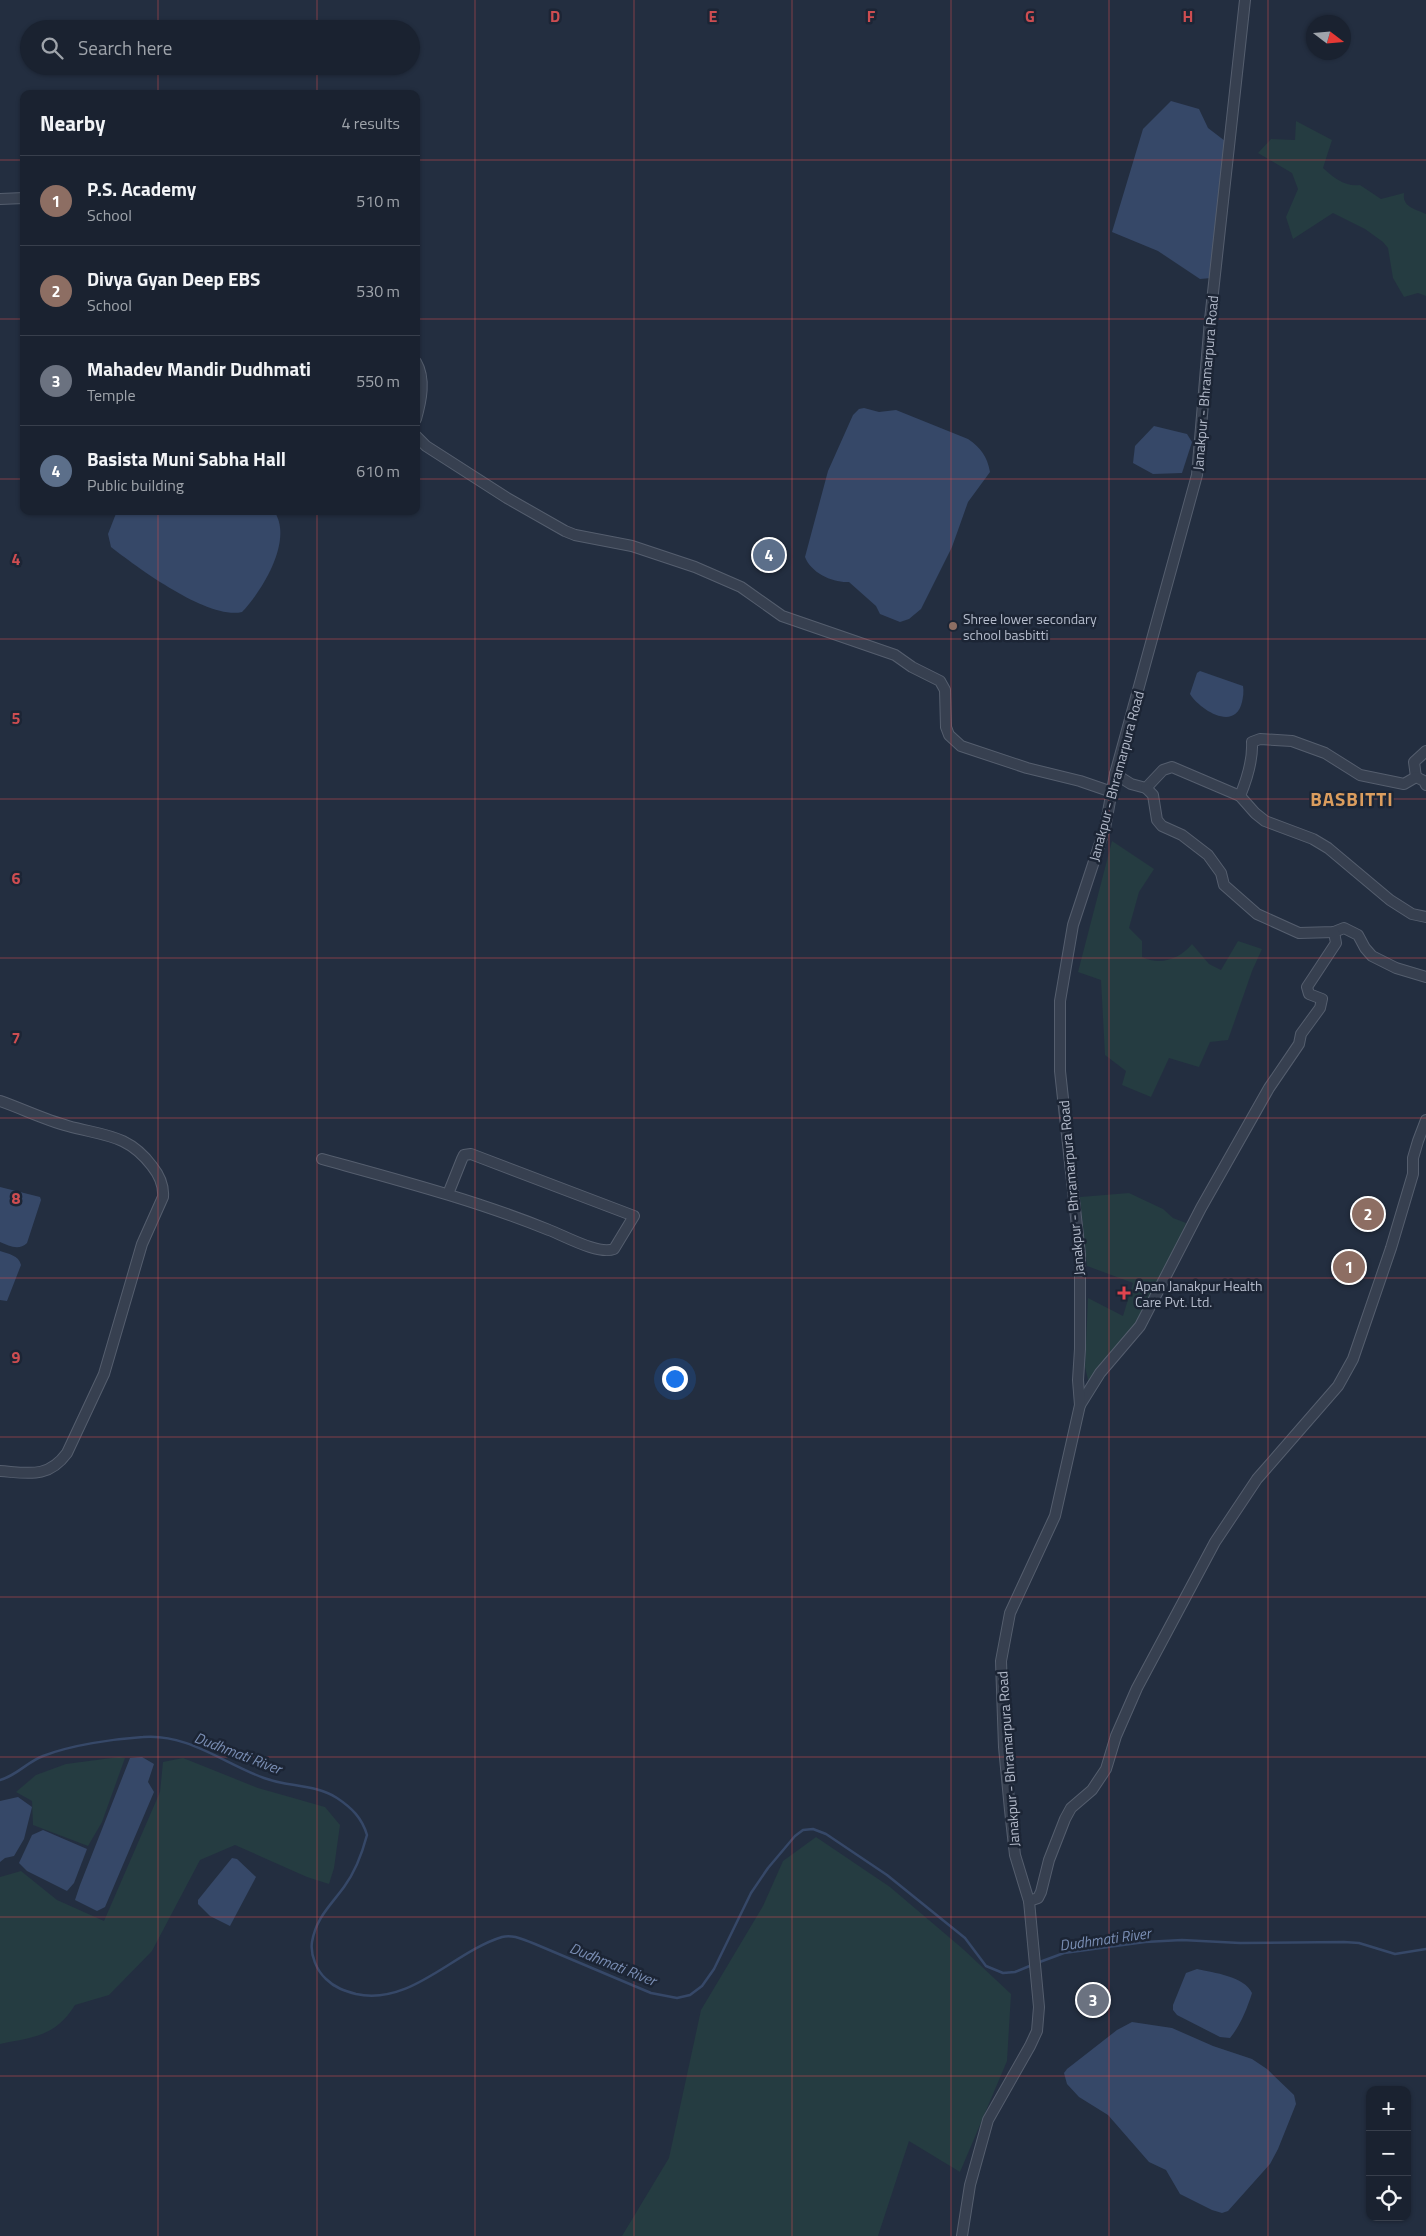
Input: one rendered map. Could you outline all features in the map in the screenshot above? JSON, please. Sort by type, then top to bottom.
[{"type":"street","name":"Janakpur - Bhramarpura Road","points":[[962,2236],[970,2185],[988,2120],[1036,2031],[1039,2008],[1029,1901],[1015,1855],[1004,1747],[1000,1661],[1010,1613],[1055,1516],[1080,1405],[1078,1380],[1080,1349],[1080,1254],[1060,1071],[1060,1001],[1073,925],[1105,828],[1115,774],[1197,475],[1210,320],[1245,0]]},
{"type":"street","points":[[0,199],[20,198]]},
{"type":"street","points":[[420,369],[422,397],[420,404]]},
{"type":"street","points":[[420,440],[426,446],[507,498],[565,531],[575,535],[585,535],[632,546],[695,567],[741,587],[782,616],[895,655],[912,667],[940,681],[945,690],[946,726],[949,735],[961,746],[1027,768],[1080,780],[1112,792]]},
{"type":"street","points":[[1240,796],[1247,780],[1252,742],[1260,739],[1292,740],[1309,745],[1333,757],[1360,775],[1404,784],[1416,777]]},
{"type":"street","points":[[1416,777],[1414,762],[1426,751]]},
{"type":"street","points":[[1146,788],[1162,770],[1172,767],[1240,796],[1260,817],[1312,839],[1328,848],[1390,900],[1412,914],[1426,918]]},
{"type":"street","points":[[1115,774],[1131,784],[1146,788],[1153,795],[1157,820],[1162,826],[1182,835],[1208,855],[1221,873],[1224,885],[1257,914],[1299,933],[1334,932],[1344,928],[1358,935],[1364,948],[1372,956],[1396,968],[1426,977]]},
{"type":"street","points":[[1416,777],[1424,781],[1426,785]]},
{"type":"street","points":[[1080,1405],[1100,1374],[1140,1326],[1220,1174],[1269,1088],[1299,1044],[1301,1034],[1320,1008],[1322,1000],[1309,994],[1307,987],[1336,943],[1334,932]]},
{"type":"street","points":[[0,1101],[68,1126],[125,1141],[145,1157],[158,1174],[163,1191],[163,1198],[142,1244],[104,1374],[66,1453],[60,1463],[39,1474],[0,1471]]},
{"type":"street","points":[[1029,1901],[1038,1898],[1041,1892],[1057,1836],[1071,1808],[1092,1790],[1106,1769],[1116,1736],[1137,1688],[1215,1542],[1257,1479],[1319,1410],[1338,1386],[1349,1367],[1391,1248],[1413,1174],[1413,1158],[1426,1120]]},
{"type":"street","points":[[322,1160],[448,1194],[526,1220],[605,1251],[614,1249],[634,1216],[471,1154],[464,1155],[448,1194]]},
{"type":"green space","points":[[1296,121],[1332,140],[1323,168],[1336,178],[1349,185],[1360,185],[1381,199],[1404,193],[1407,204],[1426,214],[1426,296],[1418,293],[1404,297],[1393,278],[1388,248],[1383,242],[1365,229],[1333,213],[1293,239],[1286,217],[1298,189],[1292,173],[1258,153],[1271,139],[1295,140]]},
{"type":"green space","points":[[1112,841],[1154,869],[1139,892],[1129,928],[1142,941],[1142,957],[1156,961],[1169,960],[1182,954],[1192,944],[1209,964],[1221,970],[1238,941],[1262,949],[1252,971],[1228,1040],[1210,1042],[1199,1067],[1169,1058],[1151,1097],[1122,1085],[1126,1071],[1105,1055],[1101,980],[1078,972]]},
{"type":"green space","points":[[1129,1193],[1163,1209],[1173,1218],[1186,1223],[1170,1262],[1139,1322],[1089,1384],[1085,1367],[1088,1298],[1123,1316],[1133,1283],[1087,1266],[1080,1197]]},
{"type":"green space","points":[[119,1757],[125,1758],[102,1822],[88,1846],[33,1825],[32,1801],[16,1792],[36,1775],[66,1764]]},
{"type":"green space","points":[[183,1758],[258,1788],[325,1807],[340,1825],[334,1868],[329,1884],[307,1877],[235,1845],[200,1860],[152,1951],[109,1995],[75,2005],[67,2016],[51,2030],[33,2037],[0,2044],[0,1877],[21,1871],[57,1900],[104,1921],[160,1792],[163,1762]]},
{"type":"green space","points":[[816,1837],[890,1887],[963,1949],[1011,1994],[1007,2061],[960,2172],[909,2141],[878,2236],[622,2236],[669,2158],[701,2010],[763,1906],[783,1861]]},
{"type":"water","points":[[1171,101],[1199,109],[1208,128],[1225,141],[1211,278],[1200,279],[1158,251],[1112,232],[1143,129]]},
{"type":"water","points":[[864,408],[879,412],[896,410],[968,439],[983,453],[990,472],[968,502],[952,547],[921,609],[909,619],[900,622],[880,614],[876,606],[849,582],[836,581],[817,572],[805,557],[828,471],[853,415],[859,409]]},
{"type":"water","points":[[1154,426],[1187,434],[1192,442],[1182,473],[1153,474],[1133,463],[1135,446]]},
{"type":"water","points":[[115,515],[276,515],[279,523],[280,536],[273,564],[250,603],[242,612],[228,612],[211,608],[193,600],[155,579],[111,547],[108,534]]},
{"type":"water","points":[[1200,671],[1243,686],[1242,700],[1238,711],[1232,716],[1225,717],[1209,711],[1201,706],[1190,694],[1197,673]]},
{"type":"water","points":[[0,1187],[40,1197],[41,1200],[27,1243],[21,1247],[14,1247],[0,1242]]},
{"type":"water","points":[[0,1251],[16,1257],[21,1265],[7,1301],[0,1300]]},
{"type":"water","points":[[142,1757],[154,1764],[148,1782],[154,1792],[105,1907],[97,1911],[75,1900],[130,1758]]},
{"type":"water","points":[[18,1797],[32,1807],[24,1839],[14,1856],[5,1858],[0,1862],[0,1801]]},
{"type":"water","points":[[43,1830],[87,1849],[74,1883],[67,1891],[27,1871],[19,1863],[32,1835]]},
{"type":"water","points":[[232,1858],[237,1859],[256,1877],[230,1926],[210,1916],[198,1904],[198,1900]]},
{"type":"water","points":[[1197,1969],[1236,1979],[1248,1987],[1252,1993],[1243,2017],[1230,2038],[1220,2037],[1177,2015],[1173,2010],[1173,2005],[1186,1973]]},
{"type":"water","points":[[1132,2022],[1172,2028],[1213,2046],[1252,2059],[1267,2069],[1294,2095],[1296,2104],[1270,2164],[1228,2211],[1222,2213],[1212,2210],[1180,2194],[1166,2170],[1149,2162],[1108,2115],[1079,2097],[1067,2084],[1064,2073],[1067,2069],[1117,2030]]},
{"type":"waterway","name":"Dudhmati River","points":[[0,1780],[37,1759],[54,1752],[119,1739],[159,1737],[190,1745],[273,1781],[329,1793],[356,1814],[367,1835],[352,1875],[324,1913],[317,1926],[312,1942],[312,1952],[317,1967],[329,1982],[356,1994],[376,1996],[395,1992],[431,1976],[484,1944],[510,1936],[535,1944],[651,1993],[677,1998],[690,1995],[702,1986],[714,1969],[751,1893],[768,1868],[795,1836],[803,1830],[813,1829],[826,1834],[887,1875],[965,1938],[986,1966],[1003,1973],[1015,1972],[1032,1965]]},
{"type":"waterway","name":"Dudhmati River","points":[[1037,1963],[1064,1953],[1145,1942],[1182,1940],[1240,1943],[1344,1942],[1359,1943],[1395,1954],[1426,1949]]},
{"type":"place","name":"Basista Muni Sabha Hall","points":[[769,555]]},
{"type":"place","name":"Shree lower secondary school basbitti","points":[[953,626]]},
{"type":"place","name":"Divya Gyan Deep EBS","points":[[1368,1214]]},
{"type":"place","name":"P.S. Academy","points":[[1349,1267]]},
{"type":"place","name":"Apan Janakpur Health Care Pvt. Ltd.","points":[[1124,1293]]},
{"type":"place","name":"Mahadev Mandir Dudhmati","points":[[1093,2000]]},
{"type":"district","name":"BASBITTI","points":[[1352,798]]}]
